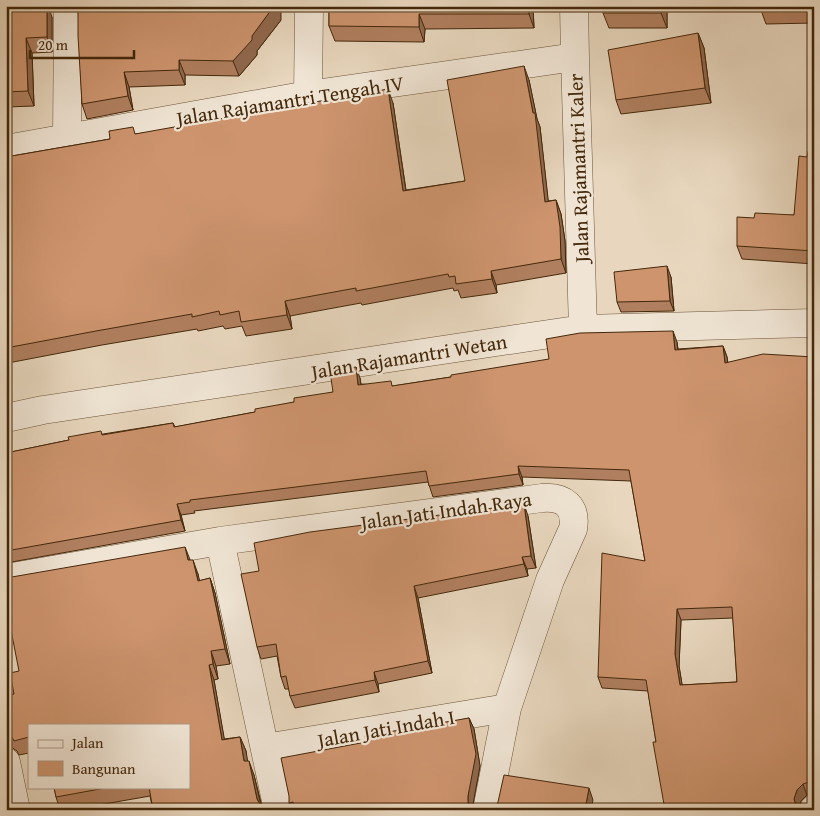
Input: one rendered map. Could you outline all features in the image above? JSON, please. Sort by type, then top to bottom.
[{"type":"street","points":[[66,138],[68,6]]},
{"type":"street","points":[[308,95],[309,6]]},
{"type":"street","name":"Jalan Rajamantri Kaler","points":[[574,6],[583,330]]},
{"type":"street","name":"Jalan Rajamantri Tengah IV","points":[[6,149],[308,95],[574,57]]},
{"type":"street","name":"Jalan Rajamantri Wetan","points":[[6,418],[53,409],[583,330],[814,323]]},
{"type":"street","name":"Jalan Jati Indah Raya","points":[[6,578],[220,541],[549,497],[566,502],[573,514],[573,529],[550,580],[507,708],[487,810]]},
{"type":"street","points":[[220,541],[278,810]]},
{"type":"street","name":"Jalan Jati Indah I","points":[[265,748],[507,708]]},
{"type":"street","points":[[6,762],[16,810]]},
{"type":"building","points":[[6,6],[47,6],[47,37],[26,38],[28,91],[6,92]]},
{"type":"building","points":[[78,6],[274,6],[252,36],[252,40],[233,61],[179,60],[179,70],[124,72],[128,96],[82,104]]},
{"type":"building","points":[[329,6],[528,6],[529,14],[419,14],[419,27],[329,26]]},
{"type":"building","points":[[603,6],[661,6],[661,13],[603,13]]},
{"type":"building","points":[[761,6],[814,6],[814,9],[761,10]]},
{"type":"building","points":[[698,33],[705,88],[616,100],[608,50]]},
{"type":"building","points":[[524,66],[533,113],[535,113],[545,202],[556,200],[560,227],[561,259],[491,271],[492,279],[456,284],[455,276],[449,277],[448,274],[356,291],[356,288],[285,301],[287,315],[241,322],[239,311],[220,315],[219,311],[192,317],[192,314],[6,348],[6,157],[110,139],[109,131],[133,127],[135,134],[388,89],[403,191],[465,181],[447,80]]},
{"type":"building","points":[[814,126],[814,251],[737,246],[737,217],[754,218],[755,213],[794,215],[799,156],[807,157]]},
{"type":"building","points":[[667,266],[670,301],[617,302],[614,272]]},
{"type":"building","points":[[673,331],[675,350],[723,346],[725,363],[763,354],[814,357],[814,783],[803,784],[797,790],[794,799],[796,806],[800,810],[665,810],[653,742],[656,742],[646,680],[598,677],[602,553],[645,561],[629,470],[518,466],[519,474],[429,486],[426,471],[190,500],[190,502],[177,504],[181,520],[6,551],[6,453],[69,440],[68,437],[101,431],[102,435],[173,423],[174,427],[255,412],[255,409],[294,402],[294,398],[333,392],[330,371],[356,367],[358,385],[391,381],[392,386],[549,359],[546,339],[580,333]],"holes":[[[732,607],[737,682],[680,685],[675,654],[677,609]]]},
{"type":"building","points":[[524,504],[531,556],[522,557],[524,564],[414,586],[428,661],[374,672],[375,680],[290,696],[286,676],[281,677],[276,644],[257,647],[241,574],[259,571],[254,543],[310,532]]},
{"type":"building","points":[[185,547],[188,560],[193,560],[198,581],[210,578],[225,649],[211,651],[213,664],[209,665],[222,740],[240,737],[244,761],[249,761],[257,799],[261,806],[247,810],[153,810],[149,788],[190,788],[190,724],[28,724],[28,737],[14,741],[6,733],[6,696],[14,694],[10,673],[19,671],[6,605],[6,578]]},
{"type":"building","points":[[469,718],[476,754],[468,796],[468,804],[472,810],[295,810],[293,802],[289,803],[281,758],[366,742],[365,736]]},
{"type":"building","points":[[504,775],[589,788],[585,810],[493,810],[498,802]]},
{"type":"building","points":[[54,788],[106,788],[56,797]]}]
